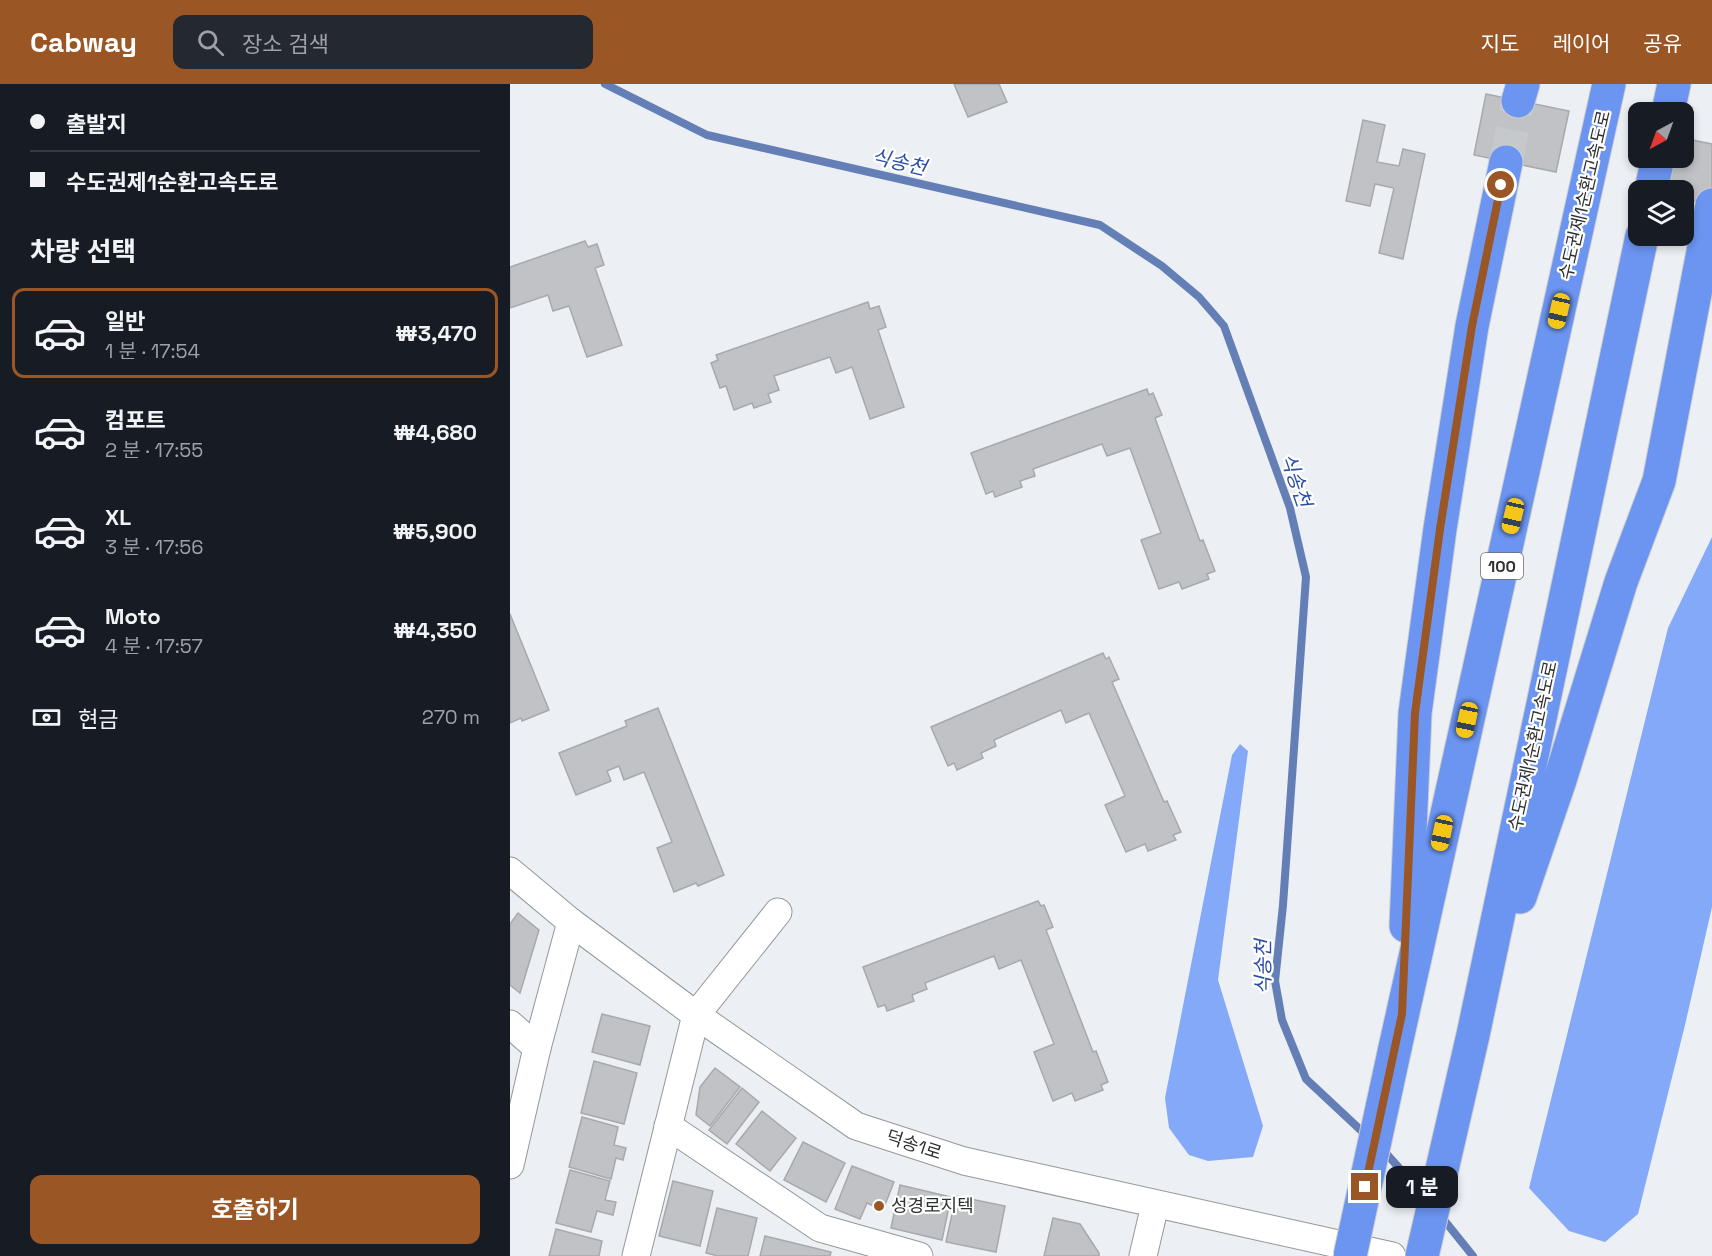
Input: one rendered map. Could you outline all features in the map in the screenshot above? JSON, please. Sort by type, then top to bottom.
[{"type":"highway","name":"수도권제1순환고속도로","points":[[1350,1256],[1610,84]]},
{"type":"highway","points":[[1670,102],[1674,84]]},
{"type":"highway","points":[[1402,1014],[1415,713],[1440,529],[1472,326],[1506,162]]},
{"type":"highway","points":[[1470,1049],[1560,780],[1621,582],[1659,481],[1712,205]]},
{"type":"highway","name":"수도권제1순환고속도로","points":[[1422,1256],[1470,1049],[1640,246]]},
{"type":"street","name":"덕송1로","points":[[510,871],[571,922],[696,1015],[856,1126],[964,1161],[1392,1256]]},
{"type":"street","points":[[636,1256],[696,1015],[778,912]]},
{"type":"street","points":[[512,1150],[571,922]]},
{"type":"street","points":[[510,1024],[537,1048]]},
{"type":"street","points":[[668,1126],[820,1228],[919,1256]]},
{"type":"street","points":[[1143,1256],[1155,1205]]},
{"type":"shaded area","points":[[1712,537],[1712,907],[1638,1214],[1605,1242],[1569,1231],[1529,1188],[1668,628]]},
{"type":"shaded area","points":[[1240,744],[1248,751],[1218,980],[1263,1126],[1253,1157],[1208,1161],[1189,1155],[1169,1128],[1165,1098],[1232,755]]},
{"type":"building","points":[[954,84],[999,84],[1007,102],[968,117]]},
{"type":"building","points":[[1486,94],[1569,111],[1556,172],[1474,155]]},
{"type":"building","points":[[1363,120],[1385,125],[1377,162],[1399,166],[1403,149],[1425,154],[1403,259],[1379,253],[1394,188],[1375,184],[1370,206],[1346,201]]},
{"type":"building","points":[[1694,140],[1712,144],[1712,205],[1694,201],[1694,180],[1665,180],[1668,168],[1694,168]]},
{"type":"building","points":[[585,241],[588,247],[597,244],[604,265],[595,268],[622,345],[587,357],[569,306],[553,311],[548,295],[510,308],[510,267]]},
{"type":"building","points":[[868,302],[870,309],[879,306],[886,327],[878,330],[904,407],[870,419],[852,367],[836,373],[830,357],[774,376],[779,390],[768,394],[771,402],[754,408],[752,403],[734,410],[726,386],[720,388],[711,363],[718,360],[716,355]]},
{"type":"building","points":[[1147,389],[1149,395],[1153,393],[1162,415],[1155,418],[1200,541],[1203,540],[1215,571],[1207,574],[1209,579],[1182,589],[1179,582],[1159,589],[1141,540],[1161,533],[1130,448],[1107,456],[1102,444],[1033,469],[1035,476],[1020,481],[1022,487],[995,497],[993,491],[986,494],[971,453]]},
{"type":"building","points":[[510,614],[549,710],[522,721],[521,718],[510,723]]},
{"type":"building","points":[[1103,653],[1106,659],[1109,657],[1119,679],[1112,682],[1164,802],[1167,801],[1181,832],[1173,835],[1176,840],[1148,851],[1145,844],[1126,852],[1105,805],[1125,796],[1089,713],[1066,723],[1061,710],[994,740],[996,746],[981,753],[983,758],[957,770],[954,763],[948,766],[931,727]]},
{"type":"building","points":[[658,708],[724,875],[698,886],[696,883],[674,892],[657,848],[672,842],[644,772],[624,780],[619,766],[607,771],[611,781],[576,795],[559,753],[627,726],[625,721]]},
{"type":"building","points":[[1038,901],[1041,906],[1044,905],[1053,927],[1046,930],[1093,1052],[1096,1051],[1108,1082],[1101,1085],[1103,1090],[1075,1101],[1072,1093],[1053,1101],[1034,1052],[1054,1044],[1021,960],[999,969],[994,956],[925,983],[927,989],[912,995],[914,1001],[887,1011],[885,1005],[878,1007],[863,967]]},
{"type":"building","points":[[518,913],[539,930],[520,993],[510,985],[510,924]]},
{"type":"building","points":[[602,1014],[650,1026],[640,1065],[592,1052]]},
{"type":"building","points":[[594,1061],[637,1073],[624,1124],[581,1113]]},
{"type":"building","points":[[715,1068],[740,1087],[710,1126],[696,1115],[700,1087]]},
{"type":"building","points":[[742,1088],[759,1102],[727,1144],[709,1130]]},
{"type":"building","points":[[762,1111],[796,1138],[770,1171],[736,1144]]},
{"type":"building","points":[[582,1117],[618,1127],[614,1145],[626,1148],[623,1160],[616,1158],[611,1179],[569,1167]]},
{"type":"building","points":[[803,1142],[845,1163],[826,1202],[784,1180]]},
{"type":"building","points":[[852,1166],[894,1182],[883,1210],[867,1203],[860,1219],[835,1209]]},
{"type":"building","points":[[570,1170],[610,1181],[605,1200],[616,1202],[613,1215],[597,1211],[591,1232],[556,1223]]},
{"type":"building","points":[[673,1181],[713,1191],[700,1246],[659,1236]]},
{"type":"building","points":[[900,1185],[951,1197],[942,1240],[891,1228]]},
{"type":"building","points":[[956,1196],[1005,1206],[996,1252],[946,1242]]},
{"type":"building","points":[[717,1208],[757,1218],[748,1256],[718,1256],[706,1253]]},
{"type":"building","points":[[1053,1218],[1080,1224],[1099,1256],[1044,1256]]},
{"type":"building","points":[[556,1229],[602,1241],[599,1256],[549,1256]]},
{"type":"building","points":[[765,1236],[831,1252],[830,1256],[760,1256]]},
{"type":"waterway","name":"식송천","points":[[605,84],[707,135],[1100,225],[1162,266],[1199,297],[1224,326],[1290,508],[1306,577],[1283,905],[1275,981],[1282,1020],[1306,1079],[1367,1136]]},
{"type":"waterway","name":"식송천","points":[[1383,1150],[1427,1199]]},
{"type":"waterway","name":"식송천","points":[[1440,1215],[1473,1256]]},
{"type":"tunnel","points":[[1506,162],[1518,101]]},
{"type":"place","name":"성경로지텍","points":[[879,1206]]},
{"type":"route","points":[[1365,1187],[1402,1014],[1415,713],[1440,529],[1472,326],[1501,185]]}]
